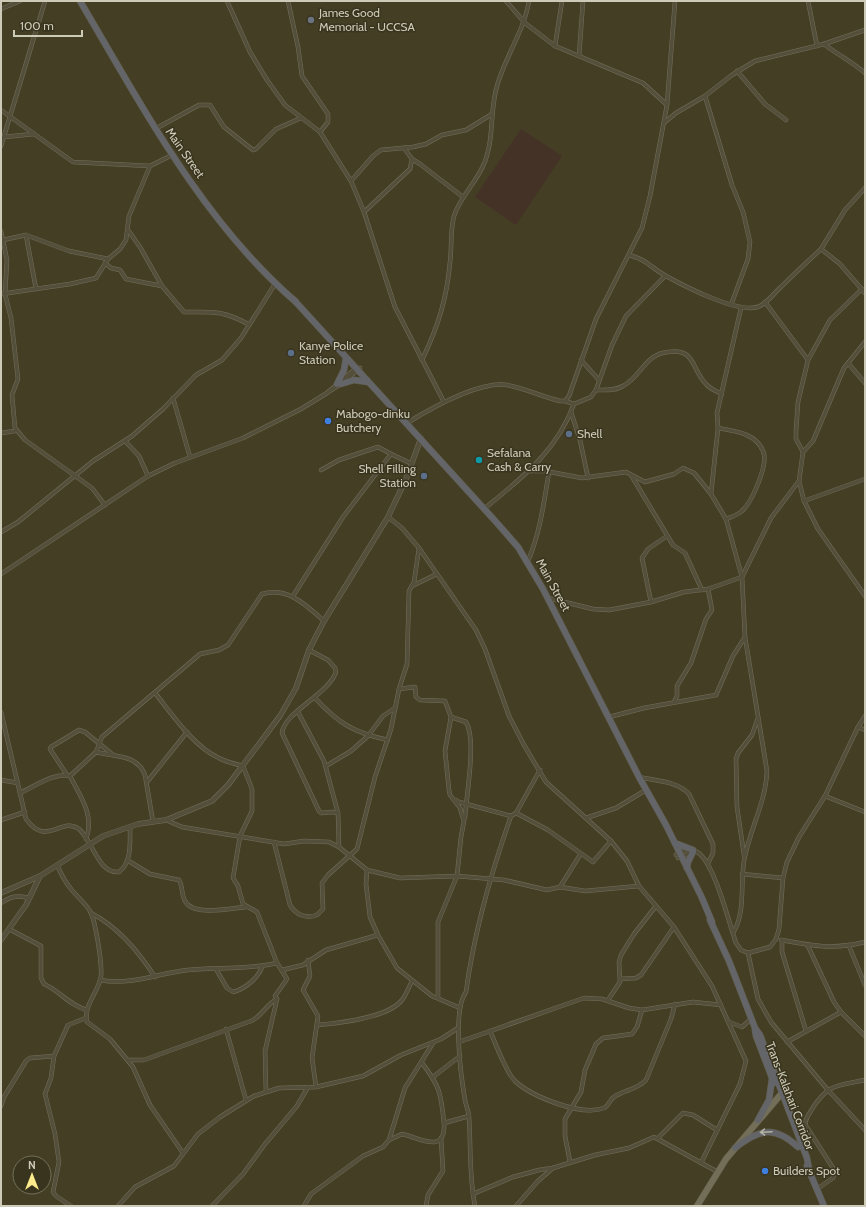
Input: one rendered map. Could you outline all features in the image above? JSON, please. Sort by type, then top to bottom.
[{"type":"highway","name":"Main Street","points":[[80,1],[155,129],[172,155],[245,251],[275,284],[320,324],[398,414]]},
{"type":"highway","name":"Main Street","points":[[294,300],[421,438],[518,547],[528,561],[639,777],[675,843],[679,856]]},
{"type":"highway","points":[[339,384],[346,358]]},
{"type":"highway","points":[[339,384],[354,380],[368,382]]},
{"type":"highway","name":"Main Street","points":[[647,792],[679,856]]},
{"type":"highway","points":[[675,843],[694,852],[688,862],[687,868]]},
{"type":"highway","name":"Trans-Kalahari Corridor","points":[[679,856],[687,868],[702,898],[729,961],[751,1019],[760,1035],[798,1147],[824,1206]]},
{"type":"highway","name":"Trans-Kalahari Corridor","points":[[679,856],[712,922]]},
{"type":"highway","name":"Trans-Kalahari Corridor","points":[[755,1028],[756,1036],[772,1078],[781,1095],[807,1158],[809,1169]]},
{"type":"highway","points":[[758,1120],[769,1100],[772,1078]]},
{"type":"highway","points":[[735,1148],[751,1136],[769,1131],[786,1137],[798,1147]]},
{"type":"main road","points":[[697,1206],[716,1171],[758,1120],[781,1095]]},
{"type":"street","points":[[1,8],[20,1]]},
{"type":"street","points":[[1,146],[45,1]]},
{"type":"street","points":[[227,1],[250,52],[267,80],[285,105],[320,132],[351,180],[364,212],[381,266],[387,278],[388,288],[392,299],[444,402]]},
{"type":"street","points":[[288,1],[303,80],[328,114],[328,122],[320,132]]},
{"type":"street","points":[[506,1],[524,23],[555,46],[643,83],[668,105]]},
{"type":"street","points":[[422,360],[443,310],[450,262],[453,223],[463,197],[477,176],[486,156],[492,133],[493,101],[498,84],[524,23],[529,1]]},
{"type":"street","points":[[555,46],[562,1]]},
{"type":"street","points":[[579,56],[583,1]]},
{"type":"street","points":[[565,401],[572,391],[581,360],[596,319],[642,228],[650,196],[668,105],[675,1]]},
{"type":"street","points":[[808,1],[817,46]]},
{"type":"street","points":[[665,122],[676,113],[705,96],[738,71],[755,61],[817,46],[865,30]]},
{"type":"street","points":[[824,44],[865,73]]},
{"type":"street","points":[[738,71],[765,104],[786,120]]},
{"type":"street","points":[[705,96],[732,185],[743,212],[750,242],[748,259],[731,305]]},
{"type":"street","points":[[155,129],[199,105],[206,104],[210,105],[224,127],[253,150],[256,149],[276,129],[301,118]]},
{"type":"street","points":[[1,110],[73,162],[150,166],[172,155]]},
{"type":"street","points":[[351,180],[376,152],[386,149],[404,148],[426,144],[442,135],[466,130],[492,114]]},
{"type":"street","points":[[4,137],[34,134]]},
{"type":"street","points":[[404,148],[412,159],[463,197]]},
{"type":"street","points":[[364,212],[410,169],[412,159]]},
{"type":"street","points":[[3,294],[96,278],[105,262],[123,244],[127,236],[133,206],[150,166]]},
{"type":"street","points":[[629,255],[643,259],[664,276],[731,305],[741,308],[752,308],[765,302],[821,249],[845,210],[865,188]]},
{"type":"street","points":[[128,229],[162,286],[184,312],[216,311],[227,314],[248,324]]},
{"type":"street","points":[[1,231],[7,260],[3,294],[11,318],[18,379],[12,395],[15,431],[25,440],[92,488],[105,505]]},
{"type":"street","points":[[3,240],[26,236],[69,251],[108,258]]},
{"type":"street","points":[[26,236],[36,289]]},
{"type":"street","points":[[821,249],[840,264],[865,293]]},
{"type":"street","points":[[105,262],[111,268],[120,270],[126,279],[162,286]]},
{"type":"street","points":[[406,422],[444,402],[484,388],[502,385],[552,400],[565,401],[574,404],[591,397],[596,390],[612,345],[626,316],[664,276]]},
{"type":"street","points":[[1,532],[18,522],[93,461],[143,427],[196,375],[222,360],[241,338],[248,324],[275,284]]},
{"type":"street","points":[[803,452],[796,439],[796,414],[802,381],[808,360],[830,320],[862,289]]},
{"type":"street","points":[[765,302],[808,360]]},
{"type":"street","points":[[711,494],[718,428],[717,413],[741,308]]},
{"type":"street","points":[[865,342],[848,363],[825,410],[813,441],[803,452],[799,481],[804,501],[818,529],[865,596]]},
{"type":"street","points":[[596,390],[607,390],[622,387],[632,380],[652,358],[661,353],[680,351],[688,355],[705,384],[722,394]]},
{"type":"street","points":[[581,360],[599,380]]},
{"type":"street","points":[[848,363],[865,383]]},
{"type":"street","points":[[1,574],[148,476],[190,457],[243,438],[301,409],[327,393],[358,368]]},
{"type":"street","points":[[173,398],[190,457]]},
{"type":"street","points":[[484,509],[530,471],[551,445],[571,412],[574,404]]},
{"type":"street","points":[[571,412],[580,440],[588,478]]},
{"type":"street","points":[[718,428],[745,433],[758,443],[764,451],[759,480],[752,497],[743,510],[726,519]]},
{"type":"street","points":[[1,433],[15,431]]},
{"type":"street","points":[[1,892],[40,876],[57,866],[88,841],[130,827],[166,820],[212,801],[243,766],[262,738],[280,716],[296,688],[309,650],[324,621],[388,517],[406,478],[410,463],[421,438]]},
{"type":"street","points":[[124,441],[139,456],[148,476]]},
{"type":"street","points":[[321,470],[339,460],[378,447],[410,463]]},
{"type":"street","points":[[292,596],[343,518],[391,454]]},
{"type":"street","points":[[530,471],[549,472],[588,478],[616,472],[626,472],[642,481],[648,482],[674,474],[683,468],[694,472],[711,494],[726,519],[742,577],[745,637],[767,771],[766,785],[744,860],[742,874],[741,914],[738,925],[733,933]]},
{"type":"street","points":[[528,561],[535,546],[540,525],[549,472]]},
{"type":"street","points":[[630,475],[673,545],[685,553],[702,590]]},
{"type":"street","points":[[804,501],[865,478]]},
{"type":"street","points":[[548,598],[602,610],[651,602],[684,592],[708,589],[742,577],[771,518],[799,481]]},
{"type":"street","points":[[388,517],[402,528],[419,548],[476,630],[509,716],[546,782],[611,841],[627,862],[639,886],[674,927],[712,986],[746,1061],[740,1084],[701,1163]]},
{"type":"street","points":[[651,602],[642,558],[648,549],[667,536]]},
{"type":"street","points":[[274,842],[292,910],[303,916],[314,916],[323,908],[322,883],[328,875],[357,849],[375,777],[388,740],[399,689],[407,664],[409,592],[414,582],[419,548]]},
{"type":"street","points":[[411,587],[437,574]]},
{"type":"street","points":[[674,702],[677,686],[691,663],[706,619],[712,610],[708,589]]},
{"type":"street","points":[[20,793],[53,778],[68,775],[96,752],[102,737],[128,712],[155,693],[200,654],[219,650],[228,645],[262,594],[268,593],[292,596],[324,621]]},
{"type":"street","points":[[609,717],[674,702],[716,695],[733,656],[745,637]]},
{"type":"street","points":[[309,650],[328,660],[335,668],[336,672],[334,677],[315,698],[284,726],[282,733],[319,811],[321,813],[338,813]]},
{"type":"street","points":[[399,689],[415,687],[416,697],[420,700],[445,702],[451,717],[445,751],[450,795],[460,808],[464,821]]},
{"type":"street","points":[[155,693],[187,732],[218,758],[243,766]]},
{"type":"street","points":[[315,698],[345,725],[368,736],[388,740]]},
{"type":"street","points":[[326,766],[351,751],[368,736],[378,720],[395,708]]},
{"type":"street","points":[[1,712],[26,819],[38,831],[46,832],[69,826],[79,830],[88,841],[103,865],[110,872],[119,872],[123,870],[127,860],[130,846],[130,827]]},
{"type":"street","points":[[298,712],[326,766],[338,813],[339,847]]},
{"type":"street","points":[[744,860],[743,839],[737,808],[736,759],[738,753],[752,735],[758,716]]},
{"type":"street","points":[[679,856],[694,852],[708,863],[733,933],[741,950],[748,953],[770,946],[776,940],[779,930],[783,878],[787,862],[799,837],[825,796],[858,727],[865,716]]},
{"type":"street","points":[[438,998],[438,922],[457,876],[469,780],[470,731],[466,722],[451,717]]},
{"type":"street","points":[[858,727],[865,730]]},
{"type":"street","points":[[88,841],[89,826],[86,807],[68,775],[50,749],[79,730],[85,732],[112,755]]},
{"type":"street","points":[[146,782],[187,732]]},
{"type":"street","points":[[96,752],[129,758],[139,764],[146,775],[153,822]]},
{"type":"street","points":[[243,766],[252,789],[252,802],[250,816],[240,836],[232,875],[238,886],[242,902],[257,912],[277,963],[287,981],[275,996],[277,999],[265,1051],[266,1091]]},
{"type":"street","points":[[475,1206],[469,1116],[465,1100],[458,1028],[461,999],[466,992],[477,931],[491,879],[511,816],[516,813],[540,770]]},
{"type":"street","points":[[639,777],[685,789],[689,794],[713,844],[713,853],[708,863]]},
{"type":"street","points":[[1,780],[18,783]]},
{"type":"street","points":[[586,818],[616,808],[647,792]]},
{"type":"street","points":[[450,795],[459,802],[511,816]]},
{"type":"street","points":[[825,796],[865,812]]},
{"type":"street","points":[[1,820],[25,812]]},
{"type":"street","points":[[516,813],[548,830],[580,855],[593,862],[611,841]]},
{"type":"street","points":[[166,820],[182,826],[284,844],[304,841],[329,842],[339,847],[367,870],[408,879],[457,876],[491,879],[547,890],[560,887],[585,891],[639,886]]},
{"type":"street","points":[[560,887],[580,855]]},
{"type":"street","points":[[127,860],[150,874],[179,880],[184,899],[190,907],[196,910],[248,907]]},
{"type":"street","points":[[57,866],[66,883],[91,913],[106,920],[145,961],[155,977]]},
{"type":"street","points":[[367,870],[368,908],[378,936],[397,968],[412,981],[438,998],[460,1008]]},
{"type":"street","points":[[742,874],[783,878]]},
{"type":"street","points":[[1,940],[30,898],[40,876]]},
{"type":"street","points":[[1,903],[12,896],[30,898]]},
{"type":"street","points":[[608,1000],[621,979],[619,962],[621,955],[634,934],[656,906]]},
{"type":"street","points":[[91,913],[101,964],[100,980],[87,1010],[86,1018],[89,1025],[110,1039],[128,1060],[138,1075],[150,1105],[183,1152]]},
{"type":"street","points":[[621,979],[641,975],[674,927]]},
{"type":"street","points":[[9,929],[41,946],[41,978],[44,984],[54,989],[70,1003],[87,1010]]},
{"type":"street","points":[[282,970],[303,965],[308,960],[326,950],[378,936]]},
{"type":"street","points":[[776,940],[827,948],[849,946],[865,942]]},
{"type":"street","points":[[782,940],[782,952],[806,1031]]},
{"type":"street","points":[[808,946],[830,994],[841,1012],[865,1036]]},
{"type":"street","points":[[849,946],[865,985]]},
{"type":"street","points":[[748,953],[758,999],[771,1022],[827,1089],[865,1129]]},
{"type":"street","points":[[308,960],[310,976],[303,990],[317,1013],[318,1025],[312,1058],[316,1087]]},
{"type":"street","points":[[100,980],[128,982],[188,970],[262,967],[277,963]]},
{"type":"street","points":[[216,969],[226,988],[233,992],[253,980],[262,967]]},
{"type":"street","points":[[318,1025],[365,1017],[383,1012],[396,1006],[402,1000],[412,981]]},
{"type":"street","points":[[459,1042],[578,1000],[596,998],[608,1000],[629,1008],[642,1010],[693,1002],[721,1005]]},
{"type":"street","points":[[128,1060],[144,1060],[256,1018],[270,1002],[277,999]]},
{"type":"street","points":[[490,1031],[515,1081],[537,1096],[587,1110],[604,1108],[615,1097],[642,1084],[656,1057],[675,1004]]},
{"type":"street","points":[[570,1162],[564,1128],[565,1119],[581,1092],[585,1070],[596,1044],[603,1038],[632,1034],[637,1027],[642,1010]]},
{"type":"street","points":[[787,1042],[841,1012]]},
{"type":"street","points":[[71,1206],[56,1196],[53,1192],[59,1162],[55,1134],[45,1094],[53,1069],[54,1056],[68,1025],[86,1018]]},
{"type":"street","points":[[728,1022],[742,1027],[747,1025],[751,1019]]},
{"type":"street","points":[[118,1206],[135,1187],[174,1166],[198,1134],[246,1100],[266,1091],[279,1088],[316,1087],[364,1076],[401,1055],[434,1042],[458,1028]]},
{"type":"street","points":[[226,1029],[246,1100]]},
{"type":"street","points":[[389,1140],[405,1088],[434,1042]]},
{"type":"street","points":[[1,1106],[3,1097],[26,1061],[30,1058],[54,1056]]},
{"type":"street","points":[[433,1077],[460,1056]]},
{"type":"street","points":[[422,1063],[433,1077],[441,1095],[444,1123],[441,1138],[443,1171],[428,1195],[426,1206]]},
{"type":"street","points":[[817,1189],[833,1178],[835,1171],[806,1126],[805,1122],[819,1098],[827,1089],[865,1080]]},
{"type":"street","points":[[212,1206],[243,1174],[265,1144],[297,1106],[308,1087]]},
{"type":"street","points":[[658,1138],[680,1115],[684,1113],[693,1115],[717,1130]]},
{"type":"street","points":[[444,1123],[469,1116]]},
{"type":"street","points":[[304,1206],[311,1194],[363,1156],[383,1146],[389,1140],[402,1134],[413,1139],[429,1142],[437,1141],[441,1138]]},
{"type":"street","points":[[473,1194],[513,1178],[539,1170],[553,1168],[595,1155],[628,1148],[648,1139],[658,1138],[716,1171]]},
{"type":"street","points":[[516,1206],[538,1181],[553,1168]]},
{"type":"shaded area","points":[[521,129],[562,156],[516,225],[475,197]]},
{"type":"place","name":"James Good Memorial - UCCSA","points":[[311,20]]},
{"type":"place","name":"Kanye Police Station","points":[[291,353]]},
{"type":"place","name":"Mabogo-dinku Butchery","points":[[328,421]]},
{"type":"place","name":"Shell","points":[[569,434]]},
{"type":"place","name":"Sefalana Cash & Carry","points":[[479,460]]},
{"type":"place","name":"Shell Filling Station","points":[[424,476]]},
{"type":"place","name":"Builders Spot","points":[[765,1171]]}]
